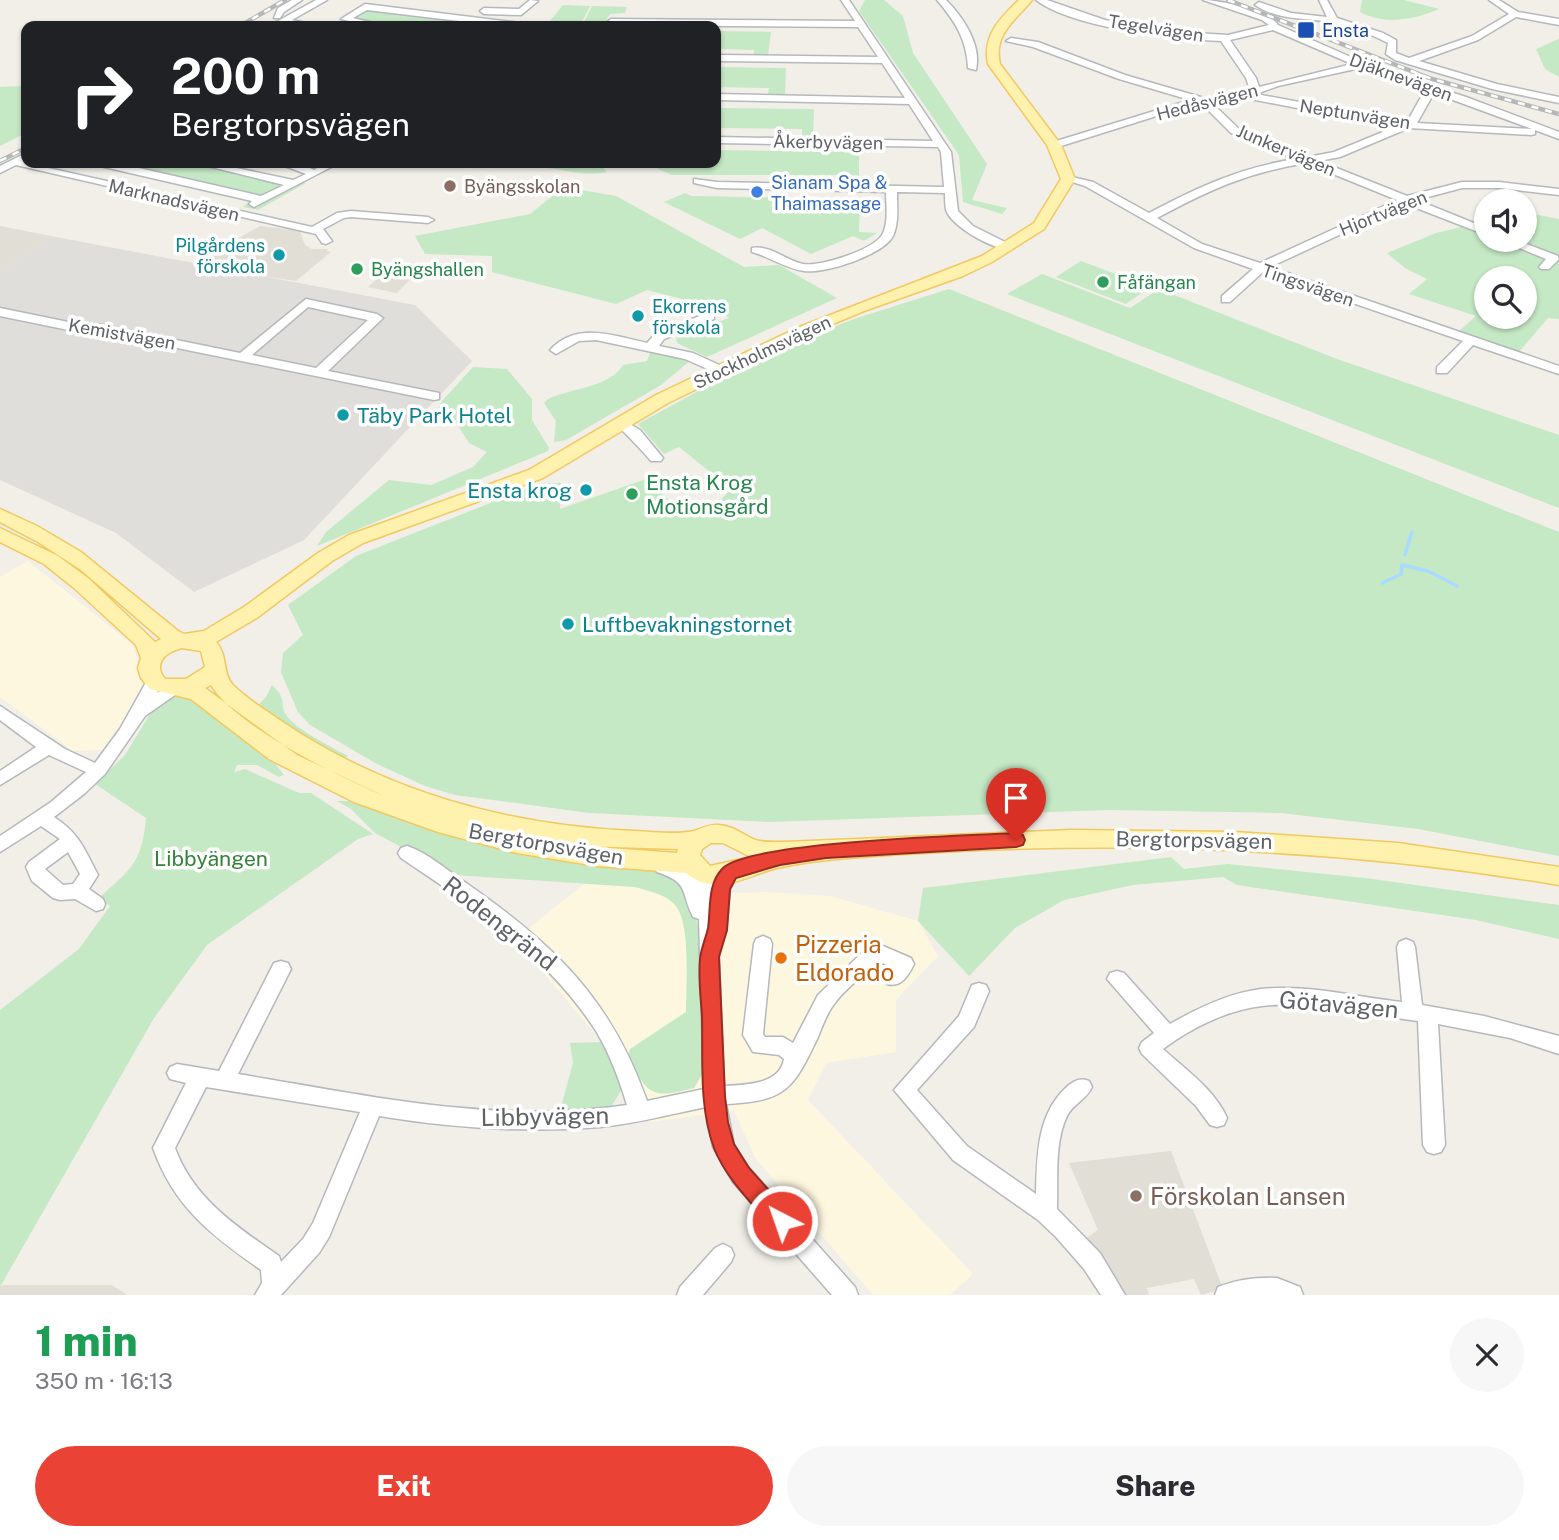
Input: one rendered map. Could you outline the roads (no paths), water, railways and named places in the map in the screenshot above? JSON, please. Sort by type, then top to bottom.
[{"type":"main road","points":[[1026,0],[998,28],[991,46],[991,55],[994,64],[1054,145],[1068,179]]},
{"type":"main road","name":"Stockholmsvägen","points":[[187,641],[211,636],[251,612],[325,557],[356,539],[536,474],[662,399],[858,308],[957,274],[1007,247],[1038,226],[1055,205],[1068,179]]},
{"type":"main road","points":[[0,515],[89,566],[161,632],[210,648],[215,661],[211,678],[181,688],[155,681],[149,670],[151,657],[145,642],[81,583],[51,560],[0,534]]},
{"type":"main road","name":"Stockholmsvägen","points":[[215,661],[251,612]]},
{"type":"main road","points":[[151,657],[168,644],[187,641]]},
{"type":"main road","name":"Bergtorpsvägen","points":[[215,661],[219,682],[279,732],[333,763],[430,804],[497,822],[565,835],[636,842],[696,840],[721,834],[732,837],[737,863]]},
{"type":"main road","name":"Bergtorpsvägen","points":[[181,688],[199,694],[287,759],[329,782],[391,808],[489,839],[598,857],[695,867],[713,876],[737,863],[826,852],[1016,840],[1289,842],[1404,852],[1559,876]]},
{"type":"main road","points":[[695,867],[688,855],[689,847],[696,840]]},
{"type":"street","points":[[280,18],[281,10],[298,0]]},
{"type":"street","points":[[278,21],[309,0]]},
{"type":"street","points":[[272,21],[323,0]]},
{"type":"street","points":[[394,0],[503,13],[521,12],[534,1]]},
{"type":"street","points":[[520,0],[547,3]]},
{"type":"street","points":[[845,0],[914,100],[946,152],[951,211],[970,229],[1007,247]]},
{"type":"street","points":[[941,0],[962,24],[973,68]]},
{"type":"street","name":"Tegelvägen","points":[[1040,0],[1059,9],[1128,27],[1224,39],[1274,27]]},
{"type":"street","name":"Djäknevägen","points":[[1207,0],[1265,18],[1273,23],[1274,27],[1361,65],[1555,135]]},
{"type":"street","points":[[1323,0],[1333,20]]},
{"type":"street","points":[[1493,0],[1515,14],[1559,22]]},
{"type":"street","points":[[1249,1],[1290,16],[1333,20],[1385,37],[1393,42],[1391,54],[1409,61],[1495,88],[1559,100]]},
{"type":"street","points":[[356,21],[345,19],[365,7],[480,21]]},
{"type":"street","points":[[1409,61],[1475,38],[1515,14]]},
{"type":"street","points":[[280,18],[293,21]]},
{"type":"street","points":[[721,23],[862,24]]},
{"type":"street","points":[[1224,39],[1251,78],[1250,93]]},
{"type":"street","name":"Junkervägen","points":[[1012,41],[1035,44],[1122,77],[1204,101],[1235,131],[1474,227]]},
{"type":"street","points":[[721,58],[887,60]]},
{"type":"street","name":"Hedåsvägen","points":[[1054,145],[1139,120],[1169,108],[1250,93],[1361,65]]},
{"type":"street","points":[[1146,219],[1208,186],[1269,166],[1350,150],[1411,124],[1430,89]]},
{"type":"street","name":"Neptunvägen","points":[[1250,93],[1411,124],[1555,135]]},
{"type":"street","points":[[721,96],[914,100]]},
{"type":"street","name":"Åkerbyvägen","points":[[721,140],[941,144]]},
{"type":"street","points":[[0,172],[21,164]]},
{"type":"street","name":"Marknadsvägen","points":[[52,168],[320,232],[326,241]]},
{"type":"street","points":[[121,168],[262,200]]},
{"type":"street","points":[[222,168],[294,184]]},
{"type":"street","points":[[303,168],[314,174]]},
{"type":"street","points":[[237,214],[325,168]]},
{"type":"street","name":"Tingsvägen","points":[[1068,179],[1089,184],[1146,219],[1198,246],[1559,370]]},
{"type":"street","points":[[698,181],[718,185],[950,190]]},
{"type":"street","name":"Hjortvägen","points":[[1226,299],[1266,264],[1406,200],[1462,186],[1499,185],[1559,192]]},
{"type":"street","points":[[756,250],[767,251],[792,265],[824,268],[874,246],[885,239],[889,231],[892,189]]},
{"type":"street","points":[[312,231],[341,215],[351,214],[428,220]]},
{"type":"street","points":[[1537,252],[1554,258],[1545,267]]},
{"type":"street","points":[[243,358],[306,303],[377,318],[318,373]]},
{"type":"street","name":"Kemistvägen","points":[[0,313],[78,328],[103,329],[434,396]]},
{"type":"street","points":[[651,347],[660,336],[710,316]]},
{"type":"street","points":[[556,350],[583,335],[689,356],[721,371]]},
{"type":"street","points":[[1442,370],[1471,341]]},
{"type":"street","points":[[623,424],[635,433],[656,458]]},
{"type":"street","points":[[0,845],[88,781],[139,713],[155,681]]},
{"type":"street","points":[[139,713],[181,688]]},
{"type":"street","points":[[0,712],[49,747],[85,767],[98,770]]},
{"type":"street","points":[[0,779],[49,747]]},
{"type":"street","points":[[40,817],[66,834],[89,875],[78,891]]},
{"type":"street","points":[[71,841],[35,867],[37,876],[60,893],[78,891],[96,904]]},
{"type":"street","name":"Rodengränd","points":[[407,853],[507,921],[543,951],[569,979],[609,1033],[631,1078],[640,1112]]},
{"type":"street","points":[[598,857],[664,867],[680,871],[690,879],[695,887],[702,918],[703,941],[710,957]]},
{"type":"street","points":[[710,957],[717,930],[721,888],[737,863]]},
{"type":"street","points":[[695,867],[707,884],[714,1096],[724,1147],[741,1175],[847,1295]]},
{"type":"street","points":[[763,944],[753,1035],[760,1046],[783,1046],[795,1056]]},
{"type":"street","points":[[1406,947],[1420,1013]]},
{"type":"street","name":"Libbyvägen","points":[[177,1073],[436,1116],[538,1120],[600,1118],[714,1096],[748,1094],[773,1088],[793,1069],[795,1056],[806,1041],[825,1001],[876,951],[904,964],[894,978]]},
{"type":"street","points":[[224,1081],[281,969]]},
{"type":"street","points":[[1117,978],[1166,1033],[1149,1048],[1203,1100],[1217,1118]]},
{"type":"street","points":[[979,991],[967,1021],[904,1090],[960,1153],[1046,1213],[1092,1261],[1114,1295]]},
{"type":"street","name":"Götavägen","points":[[1166,1033],[1208,1014],[1264,997],[1420,1013],[1518,1030],[1559,1045]]},
{"type":"street","name":"Götavägen","points":[[1420,1013],[1434,1145]]},
{"type":"street","points":[[200,1077],[164,1147],[168,1162],[200,1210],[221,1229],[271,1264],[270,1291]]},
{"type":"street","points":[[1046,1213],[1050,1144],[1056,1114],[1062,1104],[1082,1087]]},
{"type":"street","points":[[270,1291],[311,1246],[321,1230],[374,1104]]},
{"type":"street","points":[[688,1295],[723,1255]]},
{"type":"street","points":[[1226,1295],[1255,1289],[1283,1289],[1292,1295]]},
{"type":"waterway","points":[[1405,555],[1412,532]]},
{"type":"waterway","points":[[1382,583],[1401,574],[1402,565],[1428,571],[1457,586]]},
{"type":"railway","points":[[249,21],[285,0]]},
{"type":"railway","points":[[1228,0],[1432,79],[1559,114]]},
{"type":"railway","points":[[0,161],[21,150]]},
{"type":"place","name":"Ensta","points":[[1306,30]]},
{"type":"place","name":"Byängsskolan","points":[[450,186]]},
{"type":"place","name":"Sianam Spa & Thaimassage","points":[[757,192]]},
{"type":"place","name":"Pilgårdens förskola","points":[[279,255]]},
{"type":"place","name":"Byängshallen","points":[[357,269]]},
{"type":"place","name":"Fåfängan","points":[[1103,282]]},
{"type":"place","name":"Ekorrens förskola","points":[[638,316]]},
{"type":"place","name":"Täby Park Hotel","points":[[343,415]]},
{"type":"place","name":"Ensta krog","points":[[586,490]]},
{"type":"place","name":"Ensta Krog Motionsgård","points":[[632,494]]},
{"type":"place","name":"Luftbevakningstornet","points":[[568,624]]},
{"type":"place","name":"Pizzeria Eldorado","points":[[781,958]]},
{"type":"place","name":"Förskolan Lansen","points":[[1136,1196]]},
{"type":"park label","name":"Libbyängen","points":[[211,858]]}]
